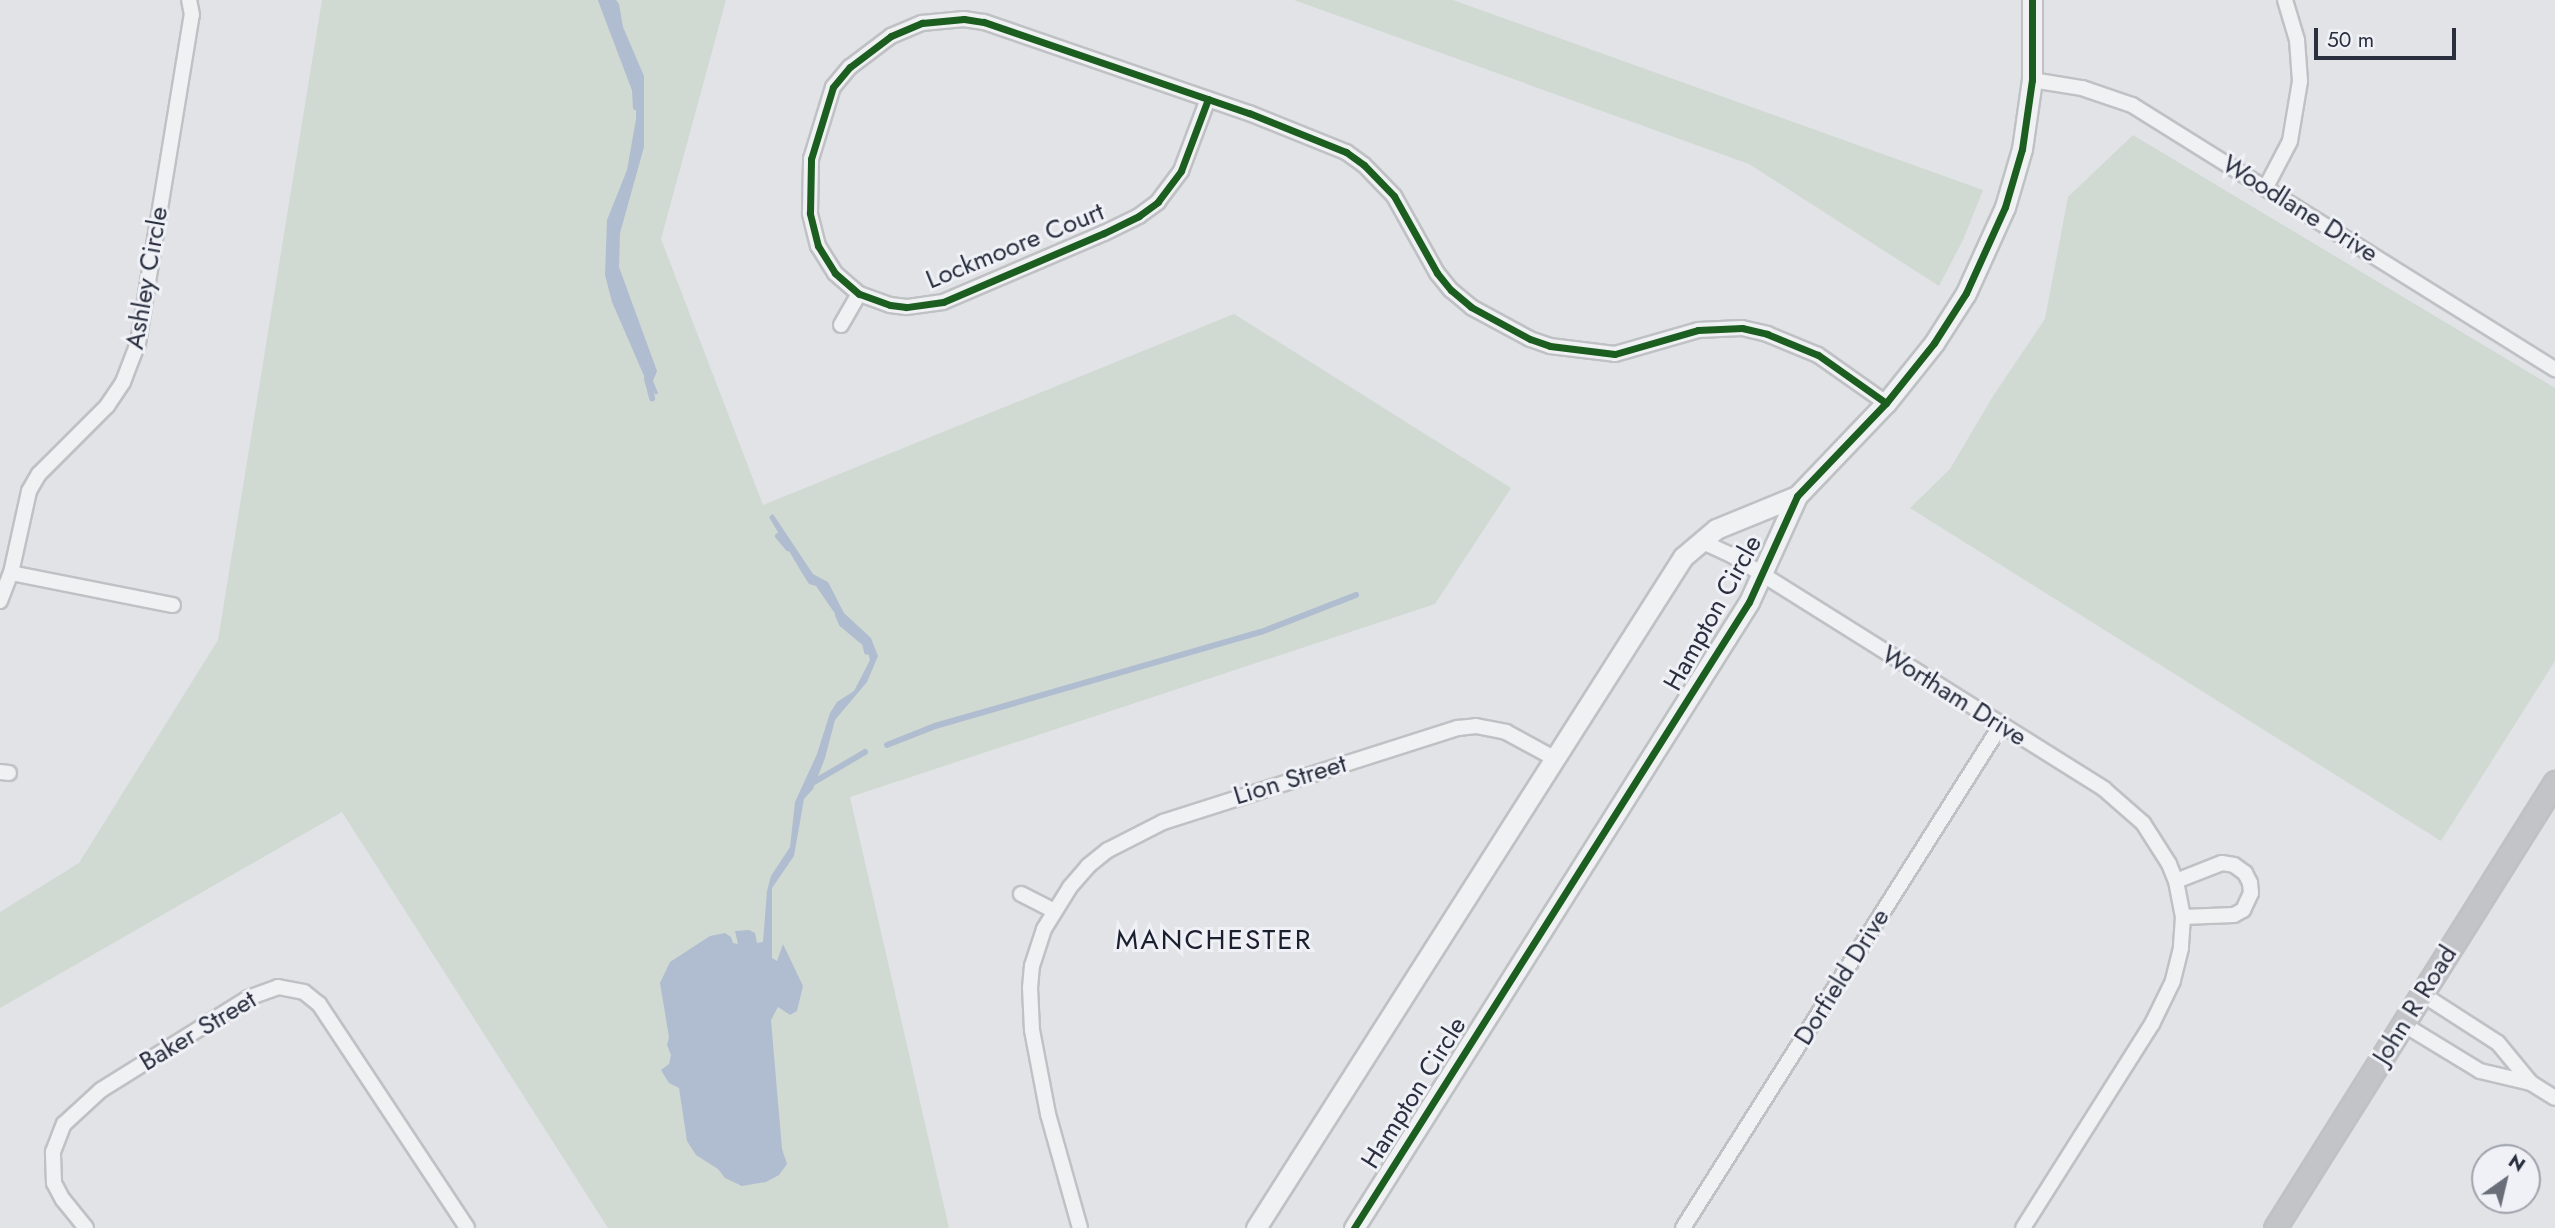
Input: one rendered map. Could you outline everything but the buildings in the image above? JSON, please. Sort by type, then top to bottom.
[{"type":"main road","name":"John R Road","points":[[2275,1228],[2555,782]]},
{"type":"street","name":"Ashley Circle","points":[[0,601],[11,573],[29,491],[39,474],[107,406],[123,382],[138,343],[192,15],[189,0]]},
{"type":"street","name":"Hampton Circle","points":[[1354,1228],[1711,664],[1763,577],[1797,496],[1886,403],[1934,344],[1966,293],[1987,253],[2005,207],[2022,149],[2032,80],[2032,0]]},
{"type":"street","points":[[2266,187],[2290,141],[2300,81],[2297,40],[2285,0]]},
{"type":"street","name":"Lockmoore Court","points":[[1208,99],[1181,171],[1158,202],[1139,216],[943,302],[906,307],[890,305],[859,294],[835,274],[818,246],[810,213],[811,159],[833,87],[850,67],[891,36],[922,23],[950,19],[984,22],[1208,99],[1324,142],[1364,165],[1394,196],[1437,273],[1451,290],[1471,307],[1530,339],[1550,346],[1615,354],[1698,330],[1742,328],[1767,334],[1818,355],[1886,403]]},
{"type":"street","name":"Woodlane Drive","points":[[2032,80],[2082,88],[2132,105],[2555,369]]},
{"type":"street","points":[[841,325],[859,294]]},
{"type":"street","name":"Hampton Circle","points":[[1256,1228],[1552,757],[1683,557],[1716,529],[1797,496]]},
{"type":"street","name":"Wortham Drive","points":[[1701,541],[1733,556],[2126,806],[2156,842],[2176,881],[2182,918],[2178,964],[2163,1004],[2023,1228]]},
{"type":"street","points":[[11,573],[173,605]]},
{"type":"street","name":"Dorfield Drive","points":[[1683,1228],[2001,725]]},
{"type":"street","name":"Lion Street","points":[[1080,1228],[1051,1127],[1032,1030],[1032,966],[1054,910],[1088,866],[1108,850],[1146,830],[1199,809],[1458,728],[1476,726],[1506,732],[1552,757]]},
{"type":"street","points":[[2176,881],[2222,863],[2234,865],[2245,873],[2250,883],[2251,893],[2243,910],[2234,915],[2182,918]]},
{"type":"street","points":[[1021,894],[1054,910]]},
{"type":"street","name":"Baker Street","points":[[86,1228],[69,1208],[54,1183],[53,1152],[64,1124],[101,1090],[248,998],[278,987],[304,992],[319,1004],[467,1228]]},
{"type":"street","points":[[2422,994],[2498,1043],[2531,1083],[2555,1098]]},
{"type":"street","points":[[2403,1024],[2480,1071],[2531,1083]]},
{"type":"shaded area","points":[[322,0],[726,0],[661,239],[763,505],[1234,314],[1511,488],[1435,604],[850,797],[949,1228],[608,1228],[342,812],[0,1008],[0,912],[79,863],[218,640]]},
{"type":"shaded area","points":[[1294,0],[1453,0],[1983,190],[1963,240],[1939,286],[1749,164]]},
{"type":"shaded area","points":[[2133,135],[2555,388],[2555,661],[2441,841],[1910,508],[1950,469],[1993,396],[2045,319],[2068,197]]},
{"type":"water","points":[[601,0],[616,0],[619,4],[623,27],[644,76],[644,147],[620,233],[619,267],[657,371],[653,381],[658,393],[656,395],[648,385],[612,302],[605,275],[607,220],[627,170],[636,119],[636,84],[614,39]]},
{"type":"water","points":[[773,514],[813,574],[828,582],[844,613],[871,638],[878,656],[867,682],[835,720],[813,789],[804,799],[794,856],[772,888],[772,958],[777,961],[783,944],[803,986],[797,1011],[790,1015],[778,1007],[771,1020],[782,1149],[787,1164],[779,1175],[766,1182],[742,1186],[725,1178],[718,1169],[696,1155],[687,1141],[679,1088],[669,1083],[661,1070],[669,1064],[671,1055],[667,1045],[669,1037],[660,983],[670,962],[710,936],[725,933],[731,937],[733,943],[738,944],[735,931],[749,930],[755,933],[757,943],[763,942],[767,891],[771,876],[790,847],[795,802],[817,754],[830,713],[837,702],[854,691],[870,660],[865,641],[838,618],[816,586],[809,584],[769,517]]},
{"type":"waterway","points":[[601,0],[635,90],[636,107]]},
{"type":"waterway","points":[[647,379],[652,398]]},
{"type":"waterway","points":[[778,536],[788,548]]},
{"type":"waterway","points":[[887,745],[935,726],[1261,632],[1356,595]]},
{"type":"waterway","points":[[838,615],[842,624],[865,643],[867,652]]},
{"type":"waterway","points":[[809,785],[865,752]]},
{"type":"cycle path","points":[[1354,1228],[1749,602],[1797,496],[1886,403],[1934,343],[1966,293],[2005,207],[2022,149],[2032,80],[2032,0]]},
{"type":"cycle path","points":[[1208,99],[1181,171],[1158,202],[1139,216],[1104,233],[943,302],[906,307],[890,305],[859,294],[835,273],[818,246],[810,213],[811,159],[833,87],[850,67],[891,36],[922,23],[964,19],[984,22],[1249,113],[1346,152],[1364,165],[1394,196],[1437,273],[1451,290],[1471,307],[1530,339],[1550,346],[1615,354],[1698,330],[1742,328],[1767,334],[1818,355],[1886,403]]},
{"type":"district","name":"MANCHESTER","points":[[1214,940]]}]
